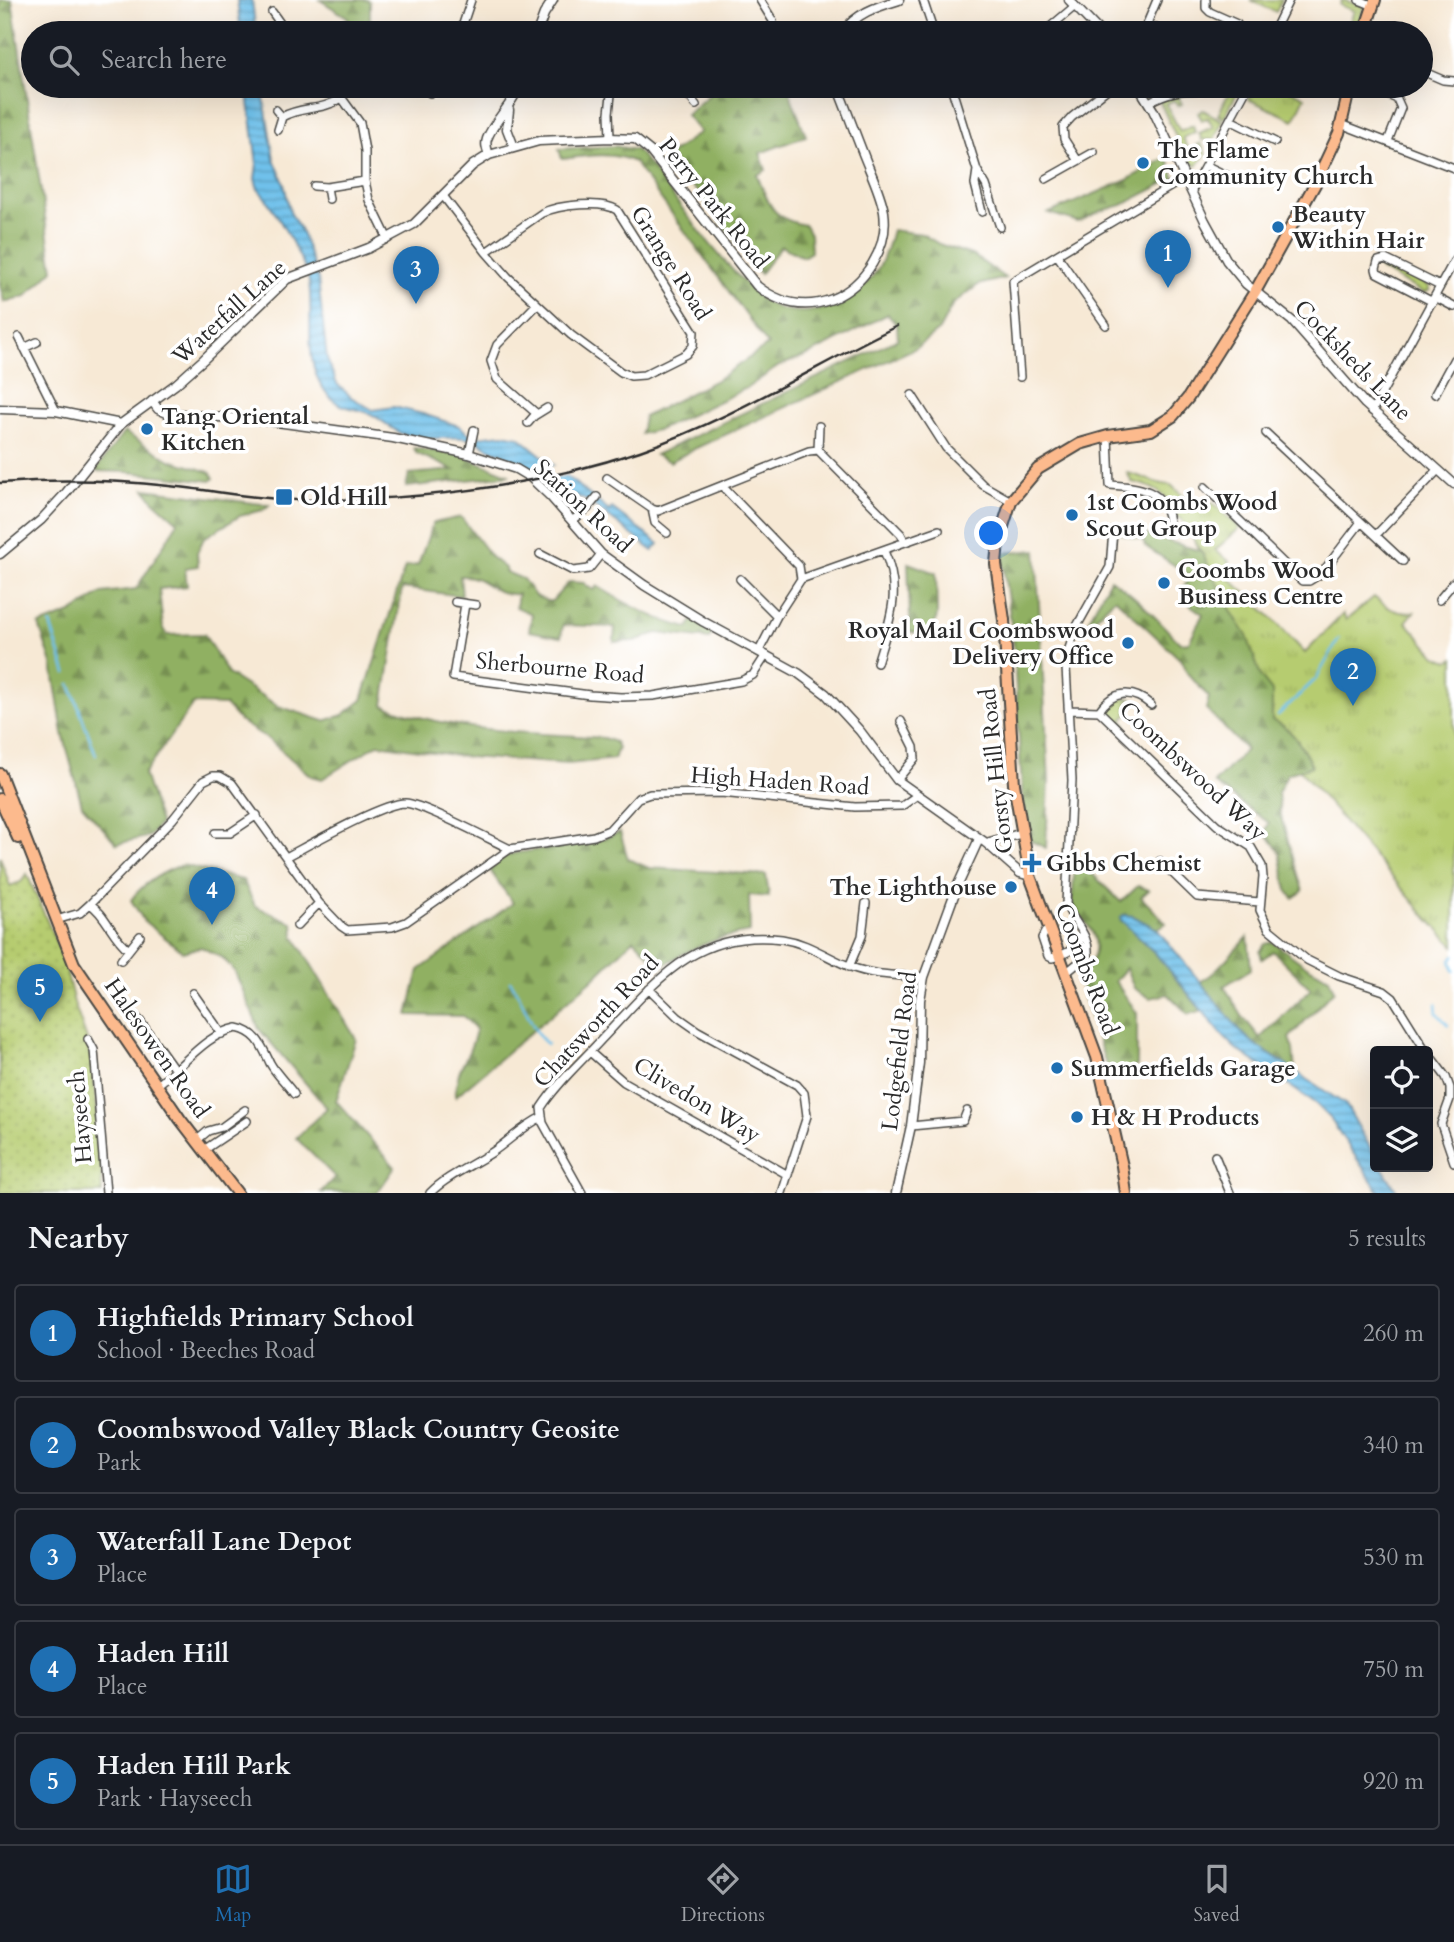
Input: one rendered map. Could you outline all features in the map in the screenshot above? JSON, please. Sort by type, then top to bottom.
[{"type":"main road","points":[[1368,21],[1375,2]]},
{"type":"main road","name":"Gorsty Hill Road","points":[[1030,876],[1014,784],[1004,620],[996,564],[999,535],[1011,501],[1031,475],[1052,458],[1080,444],[1108,436],[1151,430],[1173,415],[1194,389],[1256,290],[1330,156],[1342,124],[1347,98]]},
{"type":"main road","name":"Halesowen Road","points":[[0,774],[53,906],[55,920]]},
{"type":"main road","name":"Halesowen Road","points":[[0,799],[74,964],[196,1141],[237,1193]]},
{"type":"main road","name":"Coombs Road","points":[[1030,876],[1068,972],[1097,1056],[1126,1193]]},
{"type":"main road","name":"Coombs Road","points":[[1114,1132],[1119,1193]]},
{"type":"street","points":[[464,21],[471,0]]},
{"type":"street","points":[[541,21],[553,0]]},
{"type":"street","points":[[760,0],[773,21]]},
{"type":"street","points":[[851,21],[867,10],[899,0]]},
{"type":"street","points":[[923,0],[930,21]]},
{"type":"street","points":[[1148,21],[1157,0]]},
{"type":"street","points":[[1206,0],[1206,8],[1210,12],[1230,21]]},
{"type":"street","points":[[1279,21],[1289,0]]},
{"type":"street","points":[[1359,0],[1375,2]]},
{"type":"street","points":[[1056,21],[1075,4],[1090,21]]},
{"type":"street","points":[[272,12],[277,21]]},
{"type":"street","points":[[1433,76],[1443,80],[1454,80]]},
{"type":"street","points":[[514,98],[507,117],[507,129],[514,147]]},
{"type":"street","points":[[610,98],[608,113],[610,138]]},
{"type":"street","points":[[690,98],[696,105]]},
{"type":"street","name":"Perry Park Road","points":[[489,155],[540,141],[635,139],[646,146],[757,286],[772,297],[787,303],[824,302],[851,288],[866,272],[879,251],[884,230],[884,211],[880,196],[842,98]]},
{"type":"street","points":[[955,98],[977,170],[986,185],[1000,227]]},
{"type":"street","points":[[1078,160],[1065,139],[1063,127],[1096,98]]},
{"type":"street","name":"Cocksheds Lane","points":[[1146,98],[1205,221],[1227,261],[1245,284],[1292,321],[1372,411],[1454,484]]},
{"type":"street","points":[[1149,102],[1156,98]]},
{"type":"street","points":[[1192,190],[1242,98]]},
{"type":"street","points":[[1388,141],[1401,108],[1395,98]]},
{"type":"street","points":[[278,130],[282,117],[297,109],[321,108],[340,99],[360,123],[369,200],[388,239]]},
{"type":"street","points":[[489,155],[486,147],[488,137],[511,104]]},
{"type":"street","points":[[276,110],[282,117]]},
{"type":"street","points":[[1230,120],[1275,142]]},
{"type":"street","points":[[1342,124],[1454,168]]},
{"type":"street","points":[[1046,179],[1094,152]]},
{"type":"street","name":"Waterfall Lane","points":[[0,554],[41,520],[121,424],[204,359],[296,274],[369,248],[414,224],[473,165],[489,155]]},
{"type":"street","points":[[1207,166],[1232,178]]},
{"type":"street","points":[[977,170],[975,184],[982,212]]},
{"type":"street","points":[[1020,377],[1013,281],[1185,178]]},
{"type":"street","points":[[314,186],[327,187],[365,181]]},
{"type":"street","points":[[327,187],[329,200]]},
{"type":"street","name":"Grange Road","points":[[443,197],[486,252],[536,305],[621,372],[631,376],[644,375],[686,354],[692,346],[694,332],[617,210],[609,205],[551,209],[486,252]]},
{"type":"street","points":[[1057,255],[1106,325]]},
{"type":"street","points":[[1440,286],[1385,259],[1378,261],[1377,274],[1454,307]]},
{"type":"street","points":[[1372,411],[1454,261]]},
{"type":"street","points":[[536,305],[497,345],[491,361],[497,379],[537,414]]},
{"type":"street","points":[[19,337],[55,411]]},
{"type":"street","points":[[24,348],[37,342]]},
{"type":"street","points":[[1435,394],[1454,359]]},
{"type":"street","points":[[912,395],[946,449],[983,485],[1011,501]]},
{"type":"street","name":"Station Road","points":[[152,401],[158,409],[167,413],[269,421],[469,450],[516,470],[531,478],[601,554],[674,604],[798,673],[826,694],[860,731],[897,780],[982,841]]},
{"type":"street","points":[[528,423],[547,408]]},
{"type":"street","points":[[0,410],[55,411],[121,424]]},
{"type":"street","points":[[819,426],[818,450],[901,534],[905,542]]},
{"type":"street","points":[[469,450],[474,430]]},
{"type":"street","points":[[1266,433],[1403,561]]},
{"type":"street","points":[[1108,436],[1110,485],[1139,487],[1151,492],[1168,510],[1169,523]]},
{"type":"street","points":[[607,478],[658,511],[818,450]]},
{"type":"street","points":[[1376,535],[1437,471]]},
{"type":"street","points":[[722,486],[799,566],[801,579]]},
{"type":"street","points":[[1205,487],[1302,581],[1309,582],[1322,573],[1362,522]]},
{"type":"street","points":[[572,521],[597,497]]},
{"type":"street","points":[[652,509],[655,523],[667,533]]},
{"type":"street","points":[[763,653],[777,615],[801,579],[939,530]]},
{"type":"street","points":[[1068,972],[1088,954],[1089,945],[1087,937],[1070,915],[1066,904],[1072,780],[1067,654],[1083,615],[1110,567],[1113,531]]},
{"type":"street","points":[[877,663],[894,601],[893,577],[884,551]]},
{"type":"street","points":[[540,554],[573,571],[589,569],[601,554]]},
{"type":"street","points":[[740,579],[749,591],[777,615]]},
{"type":"street","points":[[1439,600],[1454,582]]},
{"type":"street","points":[[742,599],[749,591]]},
{"type":"street","points":[[455,602],[476,606]]},
{"type":"street","name":"Sherbourne Road","points":[[465,604],[453,677],[590,695],[653,696],[741,681],[753,675],[763,653]]},
{"type":"street","name":"Coombswood Way","points":[[1099,711],[1105,701],[1125,694],[1142,696],[1151,705]]},
{"type":"street","name":"Coombswood Way","points":[[1069,710],[1099,711],[1217,825],[1251,847],[1262,866],[1261,917],[1269,929],[1307,960],[1339,976],[1384,991],[1393,998],[1423,1046]]},
{"type":"street","points":[[897,780],[915,758],[914,747],[901,722]]},
{"type":"street","name":"High Haden Road","points":[[55,920],[80,913],[173,819],[203,781],[220,776],[232,783],[319,903],[347,930],[400,925],[510,849],[594,836],[609,830],[638,799],[650,794],[722,793],[855,807],[902,806],[916,796]]},
{"type":"street","points":[[286,857],[384,808],[402,803],[419,807],[510,849]]},
{"type":"street","points":[[215,833],[230,833],[257,815]]},
{"type":"street","points":[[982,841],[1023,833]]},
{"type":"street","points":[[982,841],[1020,873],[1030,876]]},
{"type":"street","name":"Lodgefield Road","points":[[896,1193],[911,1126],[919,1063],[920,1000],[924,977],[957,887],[982,841]]},
{"type":"street","points":[[1160,860],[1197,897],[1260,902]]},
{"type":"street","points":[[297,926],[319,903]]},
{"type":"street","points":[[849,967],[862,936],[866,903]]},
{"type":"street","points":[[90,904],[98,909],[118,942],[129,950]]},
{"type":"street","points":[[1061,956],[1075,948],[1082,933]]},
{"type":"street","points":[[121,960],[140,936]]},
{"type":"street","name":"Chatsworth Road","points":[[582,1193],[542,1117],[541,1108],[673,965],[717,944],[743,939],[783,939],[804,944],[849,967],[869,973],[924,977]]},
{"type":"street","points":[[649,989],[678,1017],[698,1031],[797,1085],[804,1093],[807,1116],[782,1193]]},
{"type":"street","points":[[192,993],[222,1034]]},
{"type":"street","points":[[120,1000],[175,1070]]},
{"type":"street","points":[[157,1085],[171,1075],[187,1057],[222,1034],[237,1028],[252,1034],[261,1042],[270,1061],[294,1094]]},
{"type":"street","name":"Hayseech","points":[[88,1039],[94,1050],[106,1193]]},
{"type":"street","name":"Clivedon Way","points":[[590,1052],[624,1082],[788,1175]]},
{"type":"street","name":"Coombswood Way","points":[[1433,1060],[1446,1077],[1450,1088],[1450,1099],[1441,1124],[1454,1162]]},
{"type":"street","points":[[196,1141],[245,1110]]},
{"type":"street","points":[[911,1126],[963,1121],[967,1111]]},
{"type":"street","points":[[430,1193],[443,1182],[493,1152],[525,1125],[542,1117]]},
{"type":"street","points":[[204,1150],[247,1121]]},
{"type":"street","points":[[1215,1156],[1230,1193]]},
{"type":"green space","points":[[0,0],[12,0],[21,59],[21,98],[27,98],[53,270],[26,296],[4,302],[0,285]]},
{"type":"green space","points":[[320,0],[370,2],[370,21],[349,21]]},
{"type":"green space","points":[[1250,0],[1282,0],[1276,12]]},
{"type":"green space","points":[[1342,0],[1364,6],[1359,21],[1350,21],[1354,11],[1340,5]]},
{"type":"green space","points":[[705,98],[792,98],[806,136],[760,153],[766,170],[757,175],[773,209],[785,219],[805,225],[810,234],[811,252],[803,257],[781,246],[760,274],[669,155],[700,132],[686,115]]},
{"type":"green space","points":[[1179,98],[1182,104],[1178,106],[1174,100],[1166,104],[1180,131],[1193,125],[1195,132],[1183,138],[1192,156],[1200,152],[1197,145],[1201,143],[1206,154],[1197,166],[1187,160],[1159,100]]},
{"type":"green space","points":[[1226,98],[1235,98],[1224,118],[1218,115]]},
{"type":"green space","points":[[1248,98],[1305,98],[1294,120]]},
{"type":"green space","points":[[1203,110],[1223,121],[1214,139],[1202,140],[1199,133],[1213,127],[1208,118],[1202,120],[1198,113]]},
{"type":"green space","points":[[615,146],[636,150],[728,265],[758,296],[779,308],[810,311],[826,308],[855,293],[880,266],[892,230],[922,234],[939,244],[974,256],[1005,278],[978,285],[953,304],[939,330],[916,348],[670,462],[655,455],[898,339],[897,326],[888,314],[810,354],[779,366],[747,388],[661,429],[641,434],[644,417],[718,379],[768,345],[634,162],[608,155],[562,159],[559,149]]},
{"type":"green space","points":[[1167,157],[1175,178],[1122,205],[1078,222],[1049,213],[1127,180]]},
{"type":"green space","points":[[1384,263],[1429,286],[1430,290],[1424,293],[1381,270],[1379,266]]},
{"type":"green space","points":[[124,432],[170,460],[210,472],[214,478],[211,481],[95,471]]},
{"type":"green space","points":[[414,448],[461,455],[510,475],[406,487],[409,474],[454,470],[416,453]]},
{"type":"green space","points":[[1127,473],[1171,485],[1187,500],[1192,496],[1204,508],[1214,504],[1240,528],[1215,550],[1229,561],[1224,573],[1305,653],[1343,614],[1346,620],[1374,597],[1397,611],[1414,612],[1406,622],[1436,656],[1449,661],[1454,658],[1454,946],[1298,768],[1219,622],[1206,586],[1159,545],[1119,533],[1118,525],[1182,547],[1200,550],[1182,520],[1172,513],[1164,496],[1152,488],[1132,482]]},
{"type":"green space","points":[[145,489],[269,505],[263,510],[240,516],[204,538],[197,553],[198,566],[185,568],[187,586],[159,589],[163,628],[167,635],[204,634],[228,674],[278,706],[324,721],[343,715],[362,700],[405,567],[418,565],[433,523],[461,517],[491,557],[505,568],[506,572],[523,579],[535,596],[547,601],[552,601],[569,582],[585,583],[594,590],[597,586],[664,621],[688,628],[693,620],[713,630],[709,639],[657,633],[634,641],[614,642],[615,627],[563,625],[561,637],[529,631],[532,614],[516,607],[518,594],[501,592],[476,578],[460,576],[462,596],[402,588],[383,705],[464,726],[604,738],[615,742],[618,748],[614,759],[568,764],[468,757],[378,744],[322,779],[311,776],[268,739],[240,721],[225,705],[193,704],[144,774],[160,823],[150,836],[117,844],[82,805],[63,734],[52,664],[39,625],[71,613],[102,593],[136,589],[178,522],[154,501]]},
{"type":"green space","points":[[1141,533],[1201,551],[1247,636],[1261,677],[1272,691],[1272,720],[1291,733],[1312,766],[1287,774],[1278,793],[1280,814],[1303,891],[1293,898],[1287,890],[1280,852],[1265,832],[1269,823],[1214,783],[1246,750],[1206,709],[1209,697],[1187,673],[1183,662],[1115,598],[1084,629],[1110,579],[1138,601],[1180,643],[1189,642],[1203,614],[1190,605],[1194,598],[1181,590],[1191,576],[1145,546]]},
{"type":"green space","points":[[1036,550],[1049,782],[1046,848],[1031,841],[1023,808],[1013,638],[1003,564],[1004,553]]},
{"type":"green space","points":[[908,563],[936,573],[937,615],[932,637],[907,631],[910,618]]},
{"type":"green space","points":[[1132,698],[1127,702],[1127,715],[1122,720],[1125,727],[1108,714],[1106,706]]},
{"type":"green space","points":[[620,832],[628,859],[649,868],[766,875],[769,897],[749,895],[750,932],[703,944],[661,967],[634,939],[592,980],[456,1096],[460,1070],[476,1029],[463,1016],[408,1015],[419,970],[513,903],[489,869],[506,856],[595,842]]},
{"type":"green space","points":[[0,857],[10,886],[21,882],[27,874],[63,958],[74,1003],[91,1051],[102,1193],[0,1193]]},
{"type":"green space","points":[[1075,861],[1079,861],[1121,902],[1138,886],[1149,890],[1141,897],[1166,923],[1157,929],[1133,916],[1134,933],[1156,954],[1202,1011],[1188,1014],[1168,994],[1150,998],[1134,988],[1126,968],[1115,981],[1137,1013],[1137,1066],[1110,1077],[1080,984],[1094,954],[1095,945],[1091,930],[1072,902]]},
{"type":"green space","points":[[183,865],[243,880],[255,906],[293,923],[294,936],[356,1039],[336,1101],[395,1167],[377,1193],[321,1192],[335,1177],[296,1138],[327,1108],[259,1029],[235,972],[223,958],[201,947],[183,952],[144,921],[131,900],[154,878]]},
{"type":"green space","points":[[1248,937],[1251,969],[1224,986],[1242,1016],[1260,1038],[1311,989],[1273,951],[1262,959],[1260,952],[1265,944],[1273,942],[1303,964],[1329,978],[1334,990],[1289,1038],[1295,1071],[1241,1032],[1200,982],[1211,975]]},
{"type":"water","points":[[237,0],[252,0],[255,21],[240,21]]},
{"type":"water","points":[[249,98],[264,98],[274,159],[284,183],[290,212],[303,235],[318,279],[327,359],[337,384],[351,397],[373,410],[394,407],[423,414],[459,426],[477,437],[503,434],[519,437],[609,511],[612,508],[659,544],[653,551],[588,501],[570,493],[537,470],[477,441],[458,437],[426,439],[407,436],[371,414],[341,405],[330,397],[318,379],[311,353],[307,274],[271,206],[258,189],[255,179],[257,164]]},
{"type":"water","points":[[1123,915],[1133,916],[1157,929],[1241,1032],[1257,1046],[1346,1105],[1370,1147],[1370,1172],[1385,1172],[1398,1193],[1380,1193],[1329,1117],[1316,1104],[1235,1048],[1156,954],[1120,919]]},
{"type":"pier","points":[[558,465],[569,475],[544,480],[529,471]]},
{"type":"waterway","points":[[50,624],[66,673]]},
{"type":"waterway","points":[[1278,715],[1316,679],[1339,639]]},
{"type":"waterway","points":[[70,684],[96,755]]},
{"type":"waterway","points":[[1454,955],[1451,960],[1454,971]]},
{"type":"waterway","points":[[510,981],[536,1031],[547,1044]]},
{"type":"waterway","points":[[1436,1004],[1437,1013],[1448,1025]]},
{"type":"railway","points":[[0,483],[127,482],[301,500],[430,495],[515,483],[599,464],[674,438],[739,409],[897,326]]},
{"type":"place","name":"The Flame Community Church","points":[[1143,163]]},
{"type":"place","name":"Beauty Within Hair","points":[[1278,227]]},
{"type":"place","name":"Highfields Primary School","points":[[1168,288]]},
{"type":"place","name":"Waterfall Lane Depot","points":[[416,304]]},
{"type":"place","name":"Tang Oriental Kitchen","points":[[147,429]]},
{"type":"place","name":"Old Hill","points":[[284,497]]},
{"type":"place","name":"1st Coombs Wood Scout Group","points":[[1072,515]]},
{"type":"place","name":"Coombs Wood Business Centre","points":[[1164,583]]},
{"type":"place","name":"Royal Mail Coombswood Delivery Office","points":[[1128,643]]},
{"type":"place","name":"Coombswood Valley Black Country Geosite","points":[[1353,706]]},
{"type":"place","name":"Gibbs Chemist","points":[[1032,863]]},
{"type":"place","name":"The Lighthouse","points":[[1011,887]]},
{"type":"place","name":"Haden Hill","points":[[212,925]]},
{"type":"place","name":"Haden Hill Park","points":[[40,1022]]},
{"type":"place","name":"Summerfields Garage","points":[[1057,1068]]},
{"type":"place","name":"H & H Products","points":[[1077,1117]]}]
